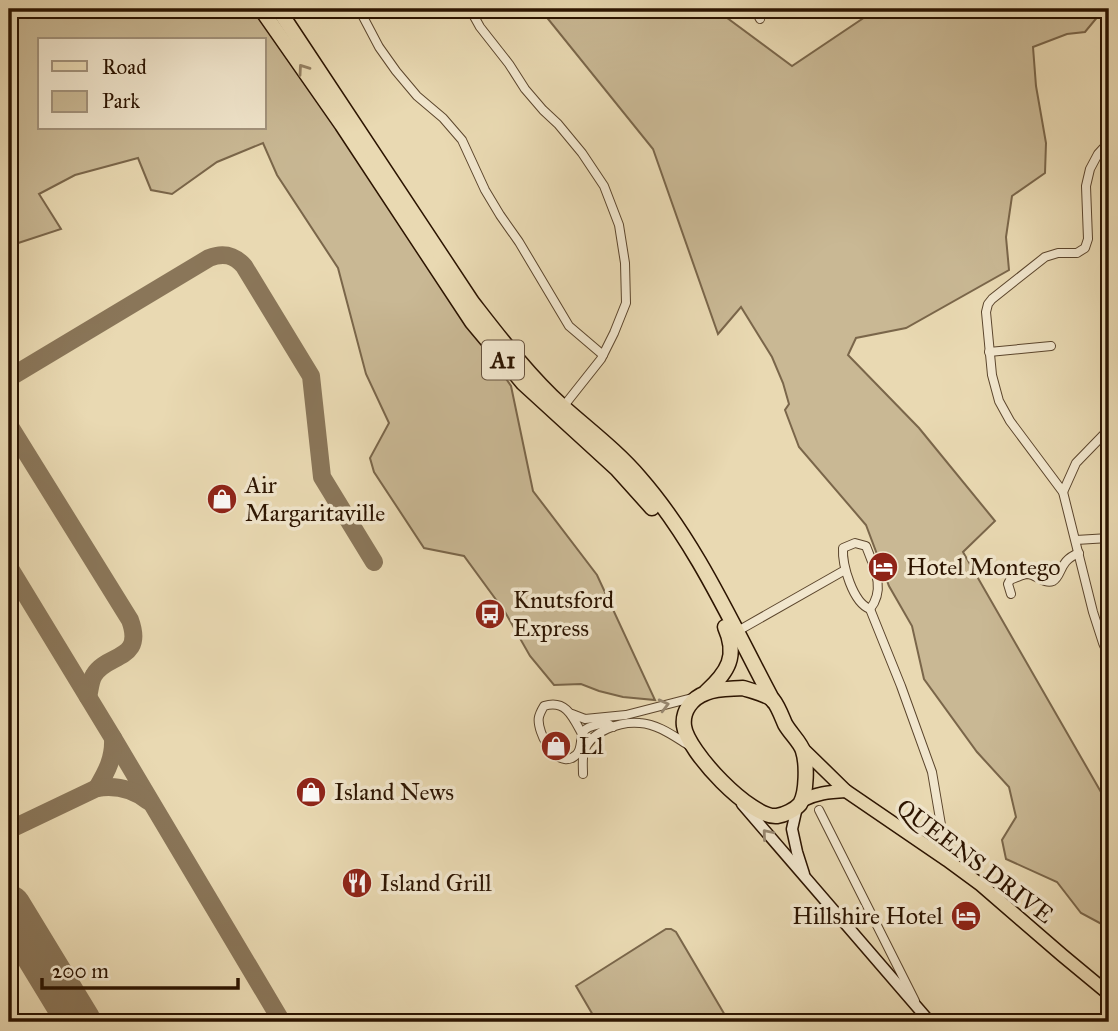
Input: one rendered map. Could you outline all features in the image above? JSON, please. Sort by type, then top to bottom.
[{"type":"highway","name":"A1","points":[[261,9],[342,125],[472,322],[523,383],[617,469],[651,506],[698,577],[731,640],[732,653],[721,676],[685,711],[684,726],[692,748],[727,788],[756,810],[771,817],[780,816],[799,804]]},
{"type":"highway","name":"A1","points":[[278,9],[472,302],[542,386],[606,442],[642,480],[693,550],[791,735],[803,749]]},
{"type":"highway","points":[[704,694],[743,688],[773,701]]},
{"type":"highway","points":[[799,804],[805,782],[803,749]]},
{"type":"main road","name":"QUEENS DRIVE","points":[[803,749],[846,791],[981,885],[1109,994]]},
{"type":"main road","points":[[727,788],[930,1022]]},
{"type":"main road","name":"A1","points":[[799,804],[824,792],[846,791]]},
{"type":"main road","points":[[799,804],[792,829],[806,880]]},
{"type":"street","points":[[359,9],[379,47],[396,71],[417,96],[443,118],[462,140],[485,190],[569,326],[603,355]]},
{"type":"street","points":[[470,9],[525,89],[582,153],[604,186],[619,225],[625,263],[626,303],[603,355],[563,407]]},
{"type":"street","points":[[755,9],[760,19]]},
{"type":"street","points":[[1109,142],[1090,169],[1086,186],[1088,239],[1085,248],[1077,253],[1058,253],[1045,257],[992,299],[986,312],[995,388],[1004,411],[1063,492],[1093,611],[1109,657]]},
{"type":"street","points":[[989,352],[1051,346]]},
{"type":"street","points":[[1063,492],[1076,463],[1109,429]]},
{"type":"street","points":[[1076,540],[1109,538]]},
{"type":"street","points":[[870,609],[877,601],[879,585],[866,546],[855,543],[843,548],[845,570],[857,597],[864,607],[870,609],[932,772],[947,860]]},
{"type":"street","points":[[1011,594],[1008,584],[1010,580],[1025,574],[1046,582],[1052,581],[1066,559],[1079,553]]},
{"type":"street","points":[[736,632],[845,570]]},
{"type":"street","points":[[572,714],[582,734],[581,746],[576,755],[564,759],[557,756],[543,738],[538,725],[538,716],[544,706],[561,705],[572,714],[585,719],[626,715],[704,694]]},
{"type":"street","points":[[582,734],[599,724],[607,723],[613,727]]},
{"type":"street","points":[[583,774],[584,750],[598,734],[613,727],[641,723],[666,732],[692,748]]},
{"type":"street","points":[[819,810],[922,1013]]},
{"type":"green space","points":[[9,9],[257,9],[511,386],[533,491],[597,575],[655,700],[623,697],[581,684],[554,685],[530,656],[505,612],[464,556],[424,548],[374,472],[370,458],[389,423],[366,374],[338,268],[277,175],[263,143],[217,162],[172,194],[151,190],[138,158],[75,175],[39,194],[61,229],[9,246]]},
{"type":"green space","points":[[540,9],[715,9],[792,66],[877,9],[1104,9],[1085,32],[1067,34],[1033,47],[1036,86],[1046,143],[1045,173],[1012,196],[1006,237],[1009,270],[906,328],[856,338],[848,355],[919,428],[995,521],[963,552],[1109,806],[1109,928],[1081,913],[1057,882],[1006,859],[1002,840],[1016,817],[1009,787],[977,752],[924,679],[912,626],[889,586],[866,525],[799,447],[785,410],[789,404],[783,383],[772,357],[741,307],[718,334],[653,149]]},
{"type":"green space","points":[[666,929],[676,932],[729,1022],[597,1022],[576,986]]},
{"type":"taxiway","points":[[9,378],[209,258],[224,255],[236,259],[244,266],[311,376],[322,477],[374,562]]},
{"type":"taxiway","points":[[9,425],[130,620],[133,643],[129,650],[107,663],[94,675],[88,697]]},
{"type":"taxiway","points":[[9,567],[282,1022]]},
{"type":"taxiway","points":[[97,788],[109,764],[113,738]]},
{"type":"taxiway","points":[[9,830],[97,788],[124,789],[148,801]]},
{"type":"runway","points":[[9,907],[79,1022]]},
{"type":"place","name":"Air Margaritaville","points":[[222,499]]},
{"type":"place","name":"Hotel Montego","points":[[883,567]]},
{"type":"place","name":"Knutsford Express","points":[[490,614]]},
{"type":"place","name":"Ll","points":[[556,746]]},
{"type":"place","name":"Island News","points":[[311,792]]},
{"type":"place","name":"Island Grill","points":[[357,883]]},
{"type":"place","name":"Hillshire Hotel","points":[[966,916]]}]
